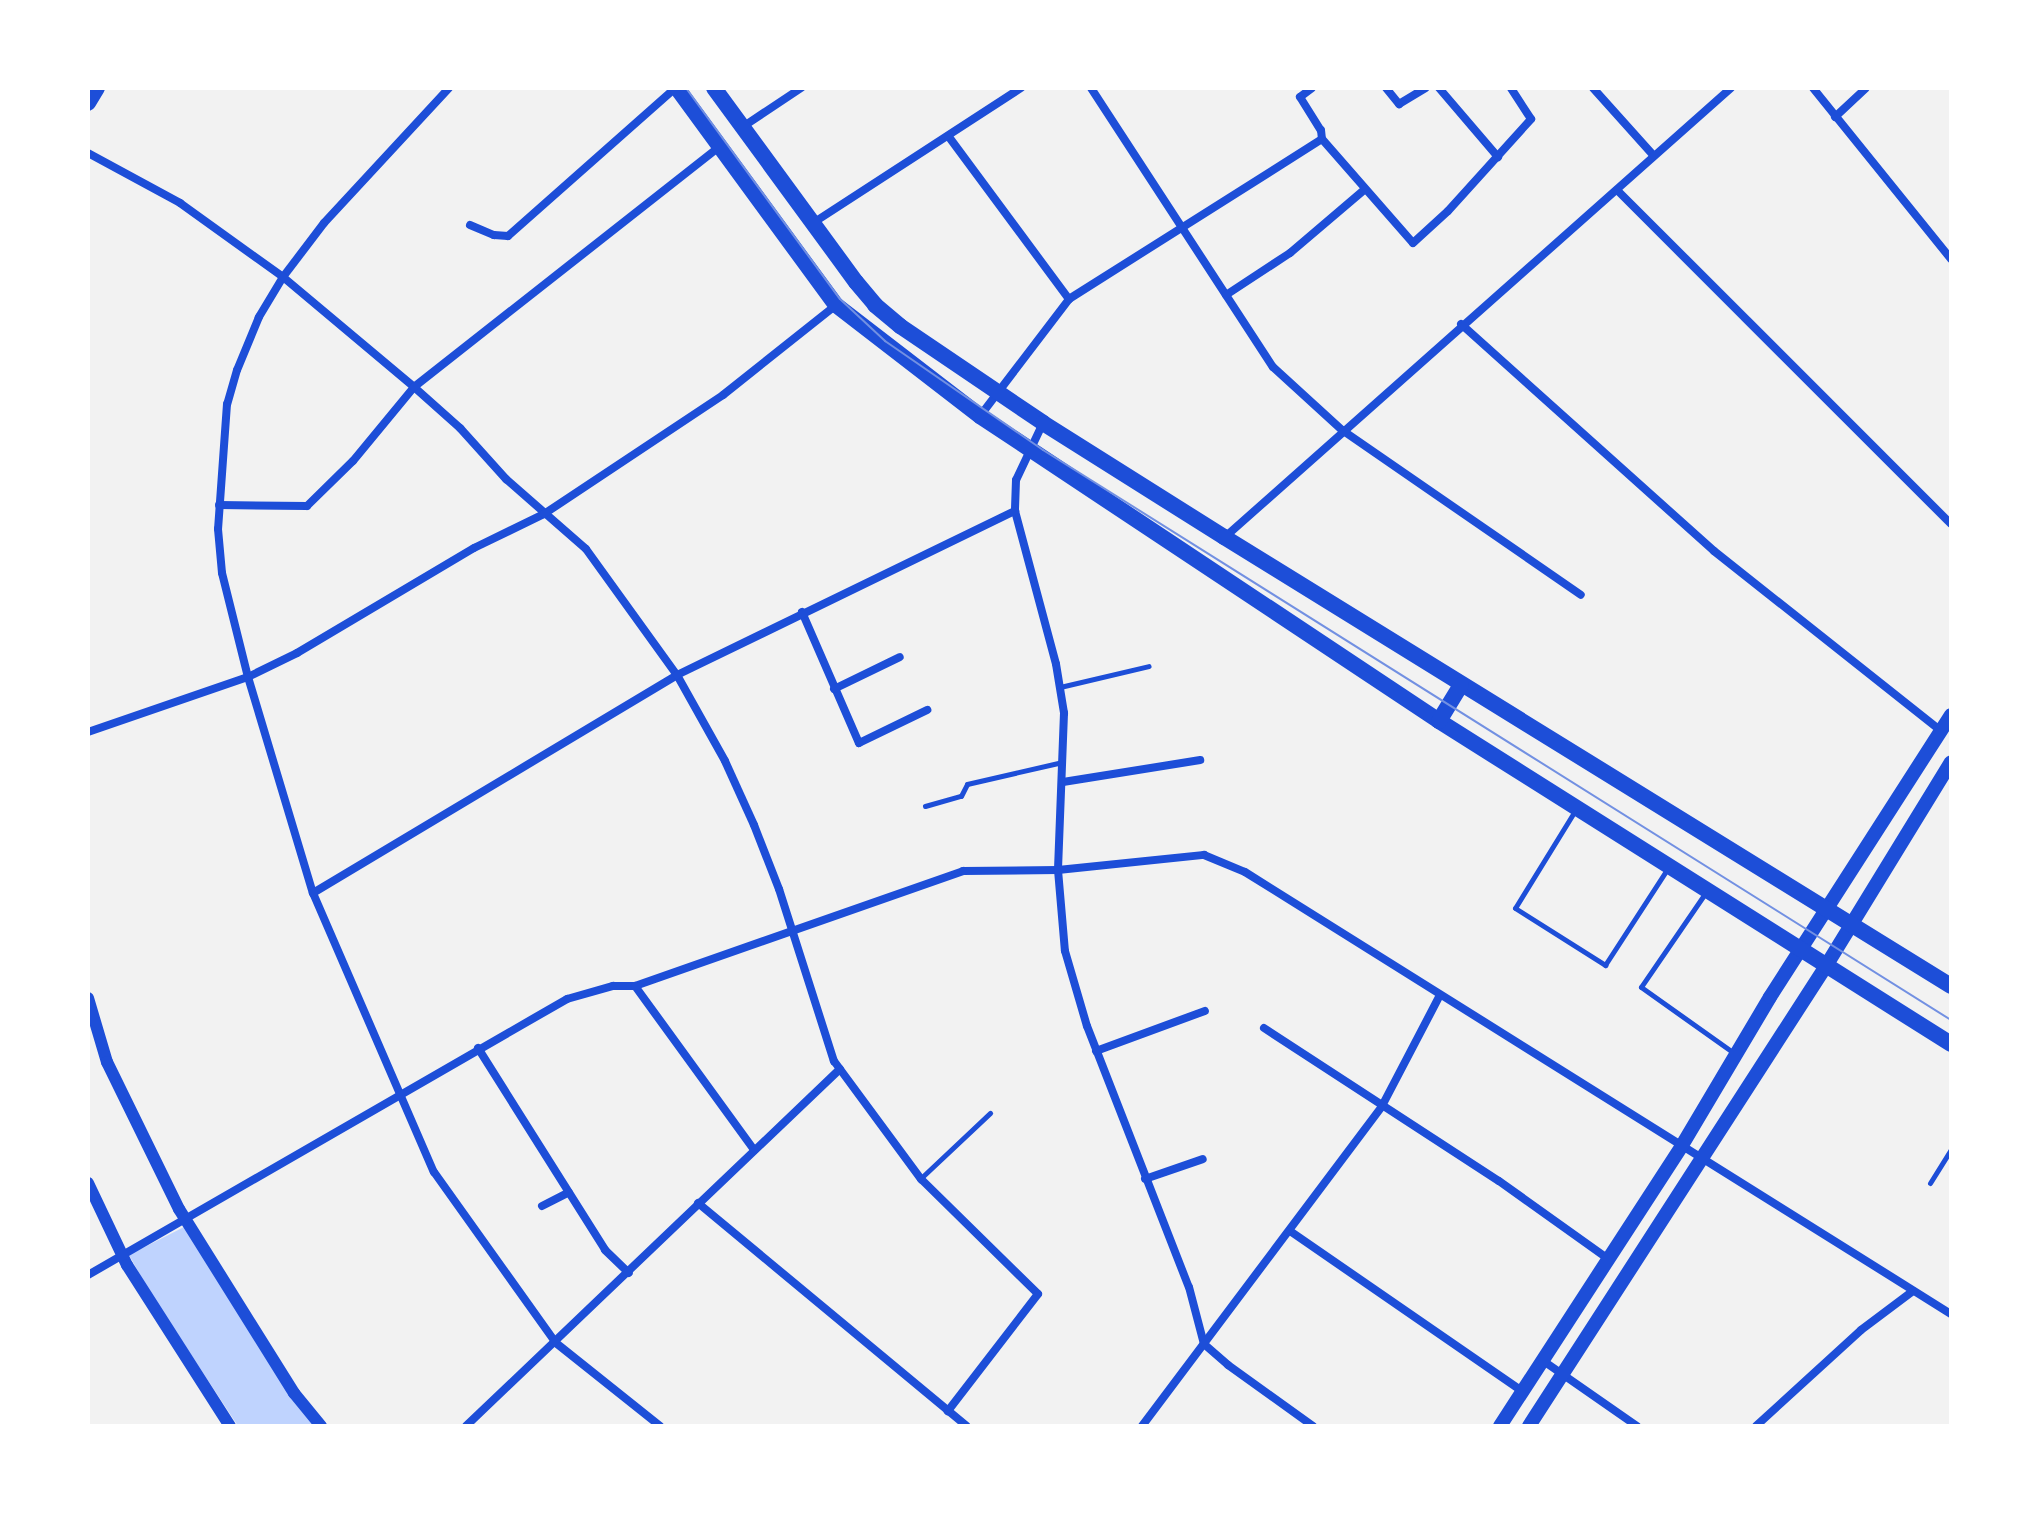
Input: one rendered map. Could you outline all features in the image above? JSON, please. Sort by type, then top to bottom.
[{"type":"main road","points":[[88,103],[97,88]]},
{"type":"main road","points":[[676,88],[836,305],[980,416],[1439,721],[1951,1044]]},
{"type":"main road","points":[[714,88],[875,305],[900,326],[1043,423],[1224,537],[1951,986]]},
{"type":"main road","points":[[1439,721],[1461,685]]},
{"type":"main road","points":[[1500,1426],[1681,1147],[1826,908],[1951,715]]},
{"type":"main road","points":[[1529,1426],[1826,966],[1951,762]]},
{"type":"street","points":[[449,88],[324,223],[283,277],[259,317],[227,404],[219,505],[222,573],[248,677],[313,893],[434,1172],[556,1343],[660,1426]]},
{"type":"street","points":[[470,225],[494,235],[508,236],[676,88]]},
{"type":"street","points":[[744,126],[801,88]]},
{"type":"street","points":[[813,223],[1021,88]]},
{"type":"street","points":[[1091,88],[1273,367],[1342,430],[1581,595]]},
{"type":"street","points":[[1312,88],[1300,97],[1321,130],[1322,139],[1413,243],[1531,119],[1511,88]]},
{"type":"street","points":[[1386,88],[1399,104],[1426,88]]},
{"type":"street","points":[[1439,88],[1498,157]]},
{"type":"street","points":[[1593,88],[1654,156]]},
{"type":"street","points":[[1224,537],[1731,88]]},
{"type":"street","points":[[1813,88],[1951,259]]},
{"type":"street","points":[[1835,117],[1866,88]]},
{"type":"street","points":[[949,137],[1069,299]]},
{"type":"street","points":[[980,416],[1069,299],[1322,139]]},
{"type":"street","points":[[219,505],[307,506],[353,461],[414,387],[721,145]]},
{"type":"street","points":[[88,153],[180,203],[283,277],[414,387],[544,514],[586,549],[677,675],[725,761],[754,825],[840,1069],[921,1179],[1038,1294],[948,1411]]},
{"type":"street","points":[[1226,295],[1290,253],[1364,190]]},
{"type":"street","points":[[1617,190],[1951,524]]},
{"type":"street","points":[[88,732],[248,677],[297,653],[474,548],[544,514],[723,395],[836,305]]},
{"type":"street","points":[[1461,324],[1714,551],[1941,731]]},
{"type":"street","points":[[1043,423],[1016,480],[1015,511],[1064,713],[1058,870],[1065,951],[1096,1051],[1189,1287],[1204,1344],[1313,1426]]},
{"type":"street","points":[[313,893],[677,675],[1015,511]]},
{"type":"street","points":[[802,612],[859,743],[927,710]]},
{"type":"street","points":[[834,689],[900,657]]},
{"type":"street","points":[[1063,782],[1200,760]]},
{"type":"street","points":[[88,1275],[187,1221],[400,1093],[567,999],[613,986],[635,986],[963,871],[1058,870],[1204,855],[1245,872],[1951,1314]]},
{"type":"street","points":[[635,986],[754,1150]]},
{"type":"street","points":[[1142,1426],[1382,1106],[1440,995]]},
{"type":"street","points":[[88,998],[107,1062],[187,1221],[294,1393],[321,1426]]},
{"type":"street","points":[[1096,1051],[1205,1011]]},
{"type":"street","points":[[1264,1028],[1499,1181],[1607,1258]]},
{"type":"street","points":[[478,1048],[605,1250],[629,1273]]},
{"type":"street","points":[[466,1426],[840,1069]]},
{"type":"street","points":[[1145,1179],[1203,1159]]},
{"type":"street","points":[[88,1183],[122,1254],[230,1426]]},
{"type":"street","points":[[542,1206],[569,1192]]},
{"type":"street","points":[[698,1203],[967,1426]]},
{"type":"street","points":[[1290,1231],[1522,1391]]},
{"type":"street","points":[[1756,1426],[1861,1330],[1913,1291]]},
{"type":"street","points":[[1541,1359],[1637,1426]]},
{"type":"lane","points":[[1060,687],[1149,666]]},
{"type":"lane","points":[[925,806],[961,796],[967,784],[1062,762]]},
{"type":"lane","points":[[1576,809],[1515,908],[1592,957],[1605,965],[1668,867]]},
{"type":"lane","points":[[1706,891],[1641,987],[1736,1054]]},
{"type":"lane","points":[[921,1179],[990,1113]]},
{"type":"lane","points":[[1930,1183],[1951,1150]]},
{"type":"water","points":[[184,1227],[316,1426],[238,1426],[129,1255]]},
{"type":"tram line","points":[[686,88],[840,299],[885,341],[1043,450],[1951,1020]]}]
